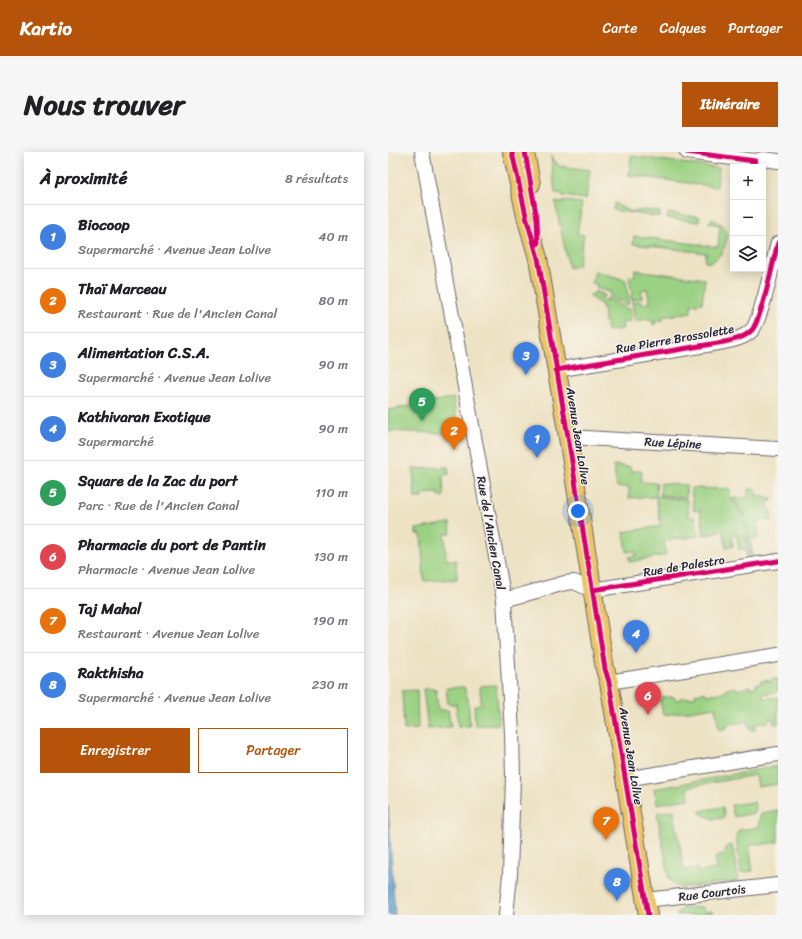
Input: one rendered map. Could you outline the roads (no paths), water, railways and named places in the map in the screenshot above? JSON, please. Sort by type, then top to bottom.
[{"type":"main road","name":"Avenue Jean Lolive","points":[[512,152],[527,220],[538,258],[605,669],[609,682],[647,907]]},
{"type":"main road","points":[[525,152],[537,219],[538,258]]},
{"type":"street","points":[[687,152],[755,161],[763,159],[778,161]]},
{"type":"street","name":"Rue de l'Ancien Canal","points":[[422,153],[504,600],[512,732],[513,777],[510,875],[506,915]]},
{"type":"street","name":"Rue Pierre Brossolette","points":[[556,370],[724,342],[742,337],[752,330],[758,318],[778,244]]},
{"type":"street","name":"Rue Lépine","points":[[568,437],[778,449]]},
{"type":"street","name":"Rue de Palestro","points":[[592,590],[778,561]]},
{"type":"street","points":[[504,600],[565,583],[574,582],[592,590]]},
{"type":"street","points":[[609,682],[778,655]]},
{"type":"street","points":[[625,779],[778,754]]},
{"type":"street","name":"Rue Courtois","points":[[647,907],[778,885]]},
{"type":"water","points":[[388,806],[395,915],[388,915]]},
{"type":"place","name":"Alimentation C.S.A.","points":[[526,375]]},
{"type":"place","name":"Square de la Zac du port","points":[[422,421]]},
{"type":"place","name":"Thaï Marceau","points":[[454,450]]},
{"type":"place","name":"Biocoop","points":[[537,458]]},
{"type":"place","name":"Kathivaran Exotique","points":[[636,653]]},
{"type":"place","name":"Pharmacie du port de Pantin","points":[[648,715]]},
{"type":"place","name":"Taj Mahal","points":[[606,840]]},
{"type":"place","name":"Rakthisha","points":[[617,901]]}]
